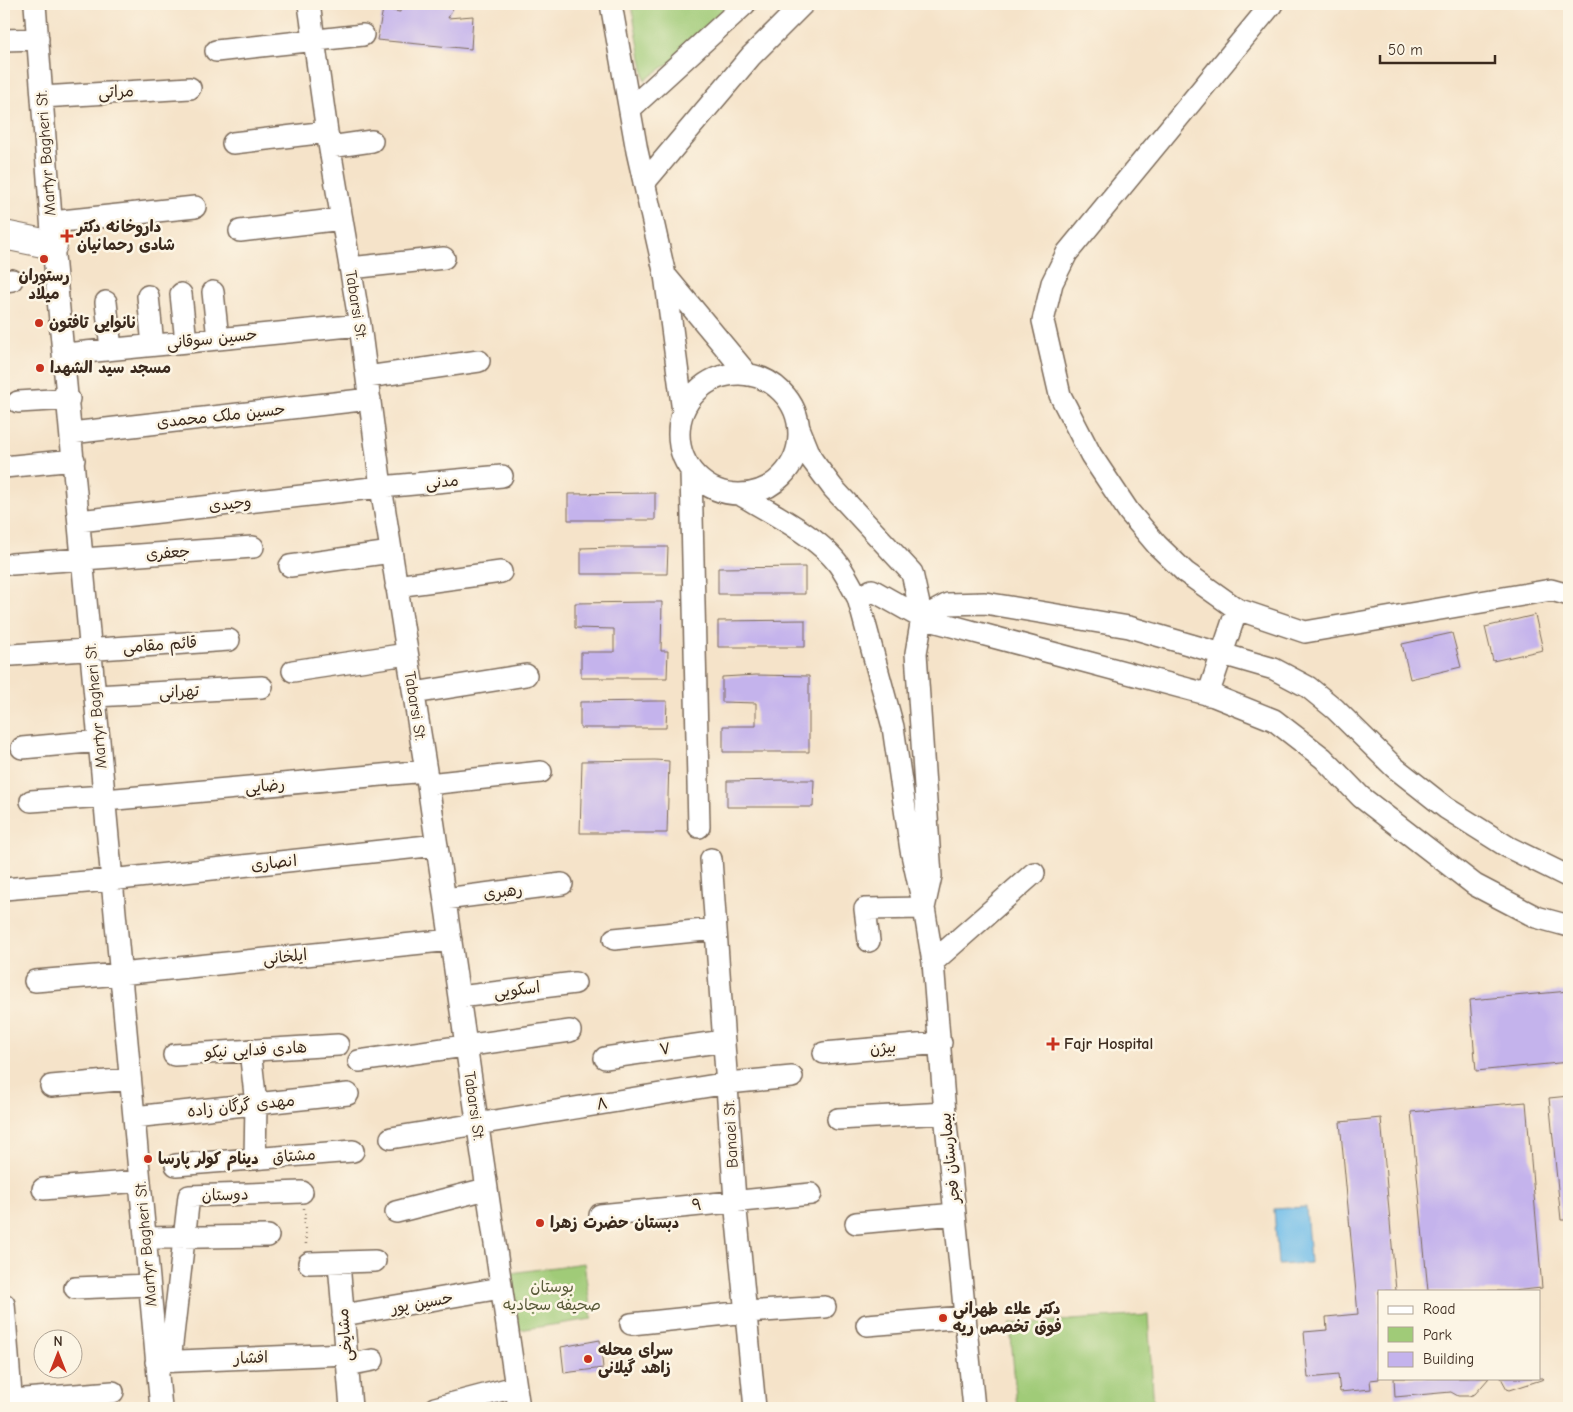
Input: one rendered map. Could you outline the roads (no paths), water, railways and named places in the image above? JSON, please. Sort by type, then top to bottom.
[{"type":"main road","points":[[4,234],[52,234]]},
{"type":"street","name":"Martyr Bagheri St.","points":[[35,4],[52,234],[65,354],[110,880],[149,1285],[163,1361],[161,1408]]},
{"type":"street","name":"Tabarsi St.","points":[[309,4],[360,325],[391,552],[427,777],[519,1408]]},
{"type":"street","points":[[611,4],[644,183],[665,275],[683,412]]},
{"type":"street","points":[[630,109],[745,4]]},
{"type":"street","points":[[644,183],[751,56],[804,4]]},
{"type":"street","points":[[1272,4],[1067,253],[1052,283],[1043,321],[1060,395],[1091,455],[1129,512],[1157,545],[1185,572],[1236,609],[1305,632],[1551,590],[1569,595]]},
{"type":"street","points":[[216,51],[314,42],[364,35]]},
{"type":"street","points":[[4,40],[38,39]]},
{"type":"street","name":"مراتی","points":[[42,97],[190,88]]},
{"type":"street","points":[[233,143],[329,139],[372,141]]},
{"type":"street","points":[[52,234],[195,208]]},
{"type":"street","points":[[240,231],[342,219]]},
{"type":"street","points":[[350,268],[444,258]]},
{"type":"street","points":[[665,275],[748,375]]},
{"type":"street","points":[[213,292],[218,339]]},
{"type":"street","points":[[180,294],[186,342]]},
{"type":"street","points":[[148,296],[152,345]]},
{"type":"street","points":[[106,302],[111,349]]},
{"type":"street","name":"حسین سوقانی","points":[[65,354],[360,325]]},
{"type":"street","points":[[367,376],[478,361]]},
{"type":"street","points":[[799,428],[798,448],[791,466],[778,481],[761,491],[741,495],[722,492],[705,484],[691,471],[681,453],[678,432],[683,412],[693,395],[709,382],[728,375],[748,375],[767,381],[783,393],[794,409],[799,428],[812,460],[833,488],[912,573],[922,618],[916,653],[932,876],[924,908],[865,909],[869,941]]},
{"type":"street","points":[[18,402],[69,399]]},
{"type":"street","name":"حسین ملک محمدی","points":[[71,433],[370,399]]},
{"type":"street","points":[[4,466],[74,460]]},
{"type":"street","points":[[691,471],[699,827]]},
{"type":"street","name":"مدنی","points":[[382,487],[502,476]]},
{"type":"street","name":"وحیدی","points":[[79,521],[382,487]]},
{"type":"street","name":"بیمارستان فجر","points":[[741,495],[792,525],[838,563],[858,598],[893,727],[911,850],[924,908],[933,962],[941,1043],[945,1113],[974,1408]]},
{"type":"street","name":"جعفری","points":[[12,564],[253,547]]},
{"type":"street","points":[[290,566],[391,552]]},
{"type":"street","points":[[396,586],[501,572]]},
{"type":"street","points":[[858,598],[872,590],[922,618],[1208,695],[1274,720],[1323,758],[1360,797],[1475,885],[1536,917],[1569,926]]},
{"type":"street","points":[[922,618],[948,604],[985,602],[1129,627],[1274,669],[1308,687],[1335,709],[1394,767],[1446,808],[1508,847],[1569,877]]},
{"type":"street","points":[[1208,695],[1236,609]]},
{"type":"street","name":"قائم مقامی","points":[[12,655],[229,640]]},
{"type":"street","points":[[293,671],[407,654]]},
{"type":"street","points":[[414,692],[526,675]]},
{"type":"street","name":"تهرانی","points":[[95,696],[262,687]]},
{"type":"street","points":[[22,748],[99,741]]},
{"type":"street","name":"رضایی","points":[[31,801],[541,772]]},
{"type":"street","name":"انصاری","points":[[4,889],[110,880],[437,845]]},
{"type":"street","name":"Banaei St.","points":[[711,859],[735,1200],[754,1408]]},
{"type":"street","points":[[933,962],[1034,873]]},
{"type":"street","name":"رهبری","points":[[444,900],[562,884]]},
{"type":"street","points":[[614,939],[715,929]]},
{"type":"street","name":"ایلخانی","points":[[35,981],[451,940]]},
{"type":"street","name":"اسکویی","points":[[459,997],[575,983]]},
{"type":"street","points":[[360,1061],[570,1031]]},
{"type":"street","name":"۷","points":[[605,1058],[724,1041]]},
{"type":"street","name":"بیژن","points":[[824,1052],[941,1043]]},
{"type":"street","name":"هادی فدایی نیکو","points":[[174,1055],[338,1045]]},
{"type":"street","points":[[250,1050],[256,1104],[255,1159]]},
{"type":"street","name":"۸","points":[[391,1138],[728,1083],[792,1077]]},
{"type":"street","points":[[51,1086],[130,1079]]},
{"type":"street","name":"مهدی گرگان زاده","points":[[134,1117],[348,1094]]},
{"type":"street","points":[[838,1119],[945,1113]]},
{"type":"street","name":"مشتاق","points":[[176,1165],[353,1151]]},
{"type":"street","points":[[44,1189],[140,1181]]},
{"type":"street","points":[[396,1212],[486,1188]]},
{"type":"street","name":"دوستان","points":[[163,1361],[185,1237],[189,1196],[302,1192]]},
{"type":"street","name":"۹","points":[[600,1215],[735,1200],[811,1194]]},
{"type":"street","points":[[856,1223],[955,1214]]},
{"type":"street","points":[[145,1238],[268,1236]]},
{"type":"street","points":[[309,1262],[376,1261]]},
{"type":"street","name":"مشایخی","points":[[339,1262],[351,1408]]},
{"type":"street","points":[[74,1288],[149,1285]]},
{"type":"street","name":"حسین پور","points":[[343,1315],[500,1288]]},
{"type":"street","points":[[4,1304],[7,1374],[12,1404],[88,1402],[113,1392]]},
{"type":"street","points":[[631,1324],[825,1306]]},
{"type":"street","points":[[867,1325],[964,1317]]},
{"type":"street","name":"افشار","points":[[163,1361],[373,1360]]},
{"type":"street","points":[[435,1408],[515,1387]]},
{"type":"water","points":[[1306,1207],[1310,1263],[1278,1265],[1274,1209]]},
{"type":"place","name":"داروخانه دکتر شادی رحمانیان","points":[[67,236]]},
{"type":"place","name":"رستوران میلاد","points":[[44,259]]},
{"type":"place","name":"نانوایی تافتون","points":[[39,323]]},
{"type":"place","name":"مسجد سید الشهدا","points":[[40,368]]},
{"type":"place","name":"Fajr Hospital","points":[[1053,1044]]},
{"type":"place","name":"دینام کولر پارسا","points":[[148,1159]]},
{"type":"place","name":"دبستان حضرت زهرا","points":[[540,1223]]},
{"type":"place","name":"دکتر علاء طهرانی فوق تخصص ریه","points":[[943,1318]]},
{"type":"place","name":"سرای محله زاهد گیلانی","points":[[588,1359]]},
{"type":"park label","name":"بوستان صحیفه سجادیه","points":[[552,1296]]}]
